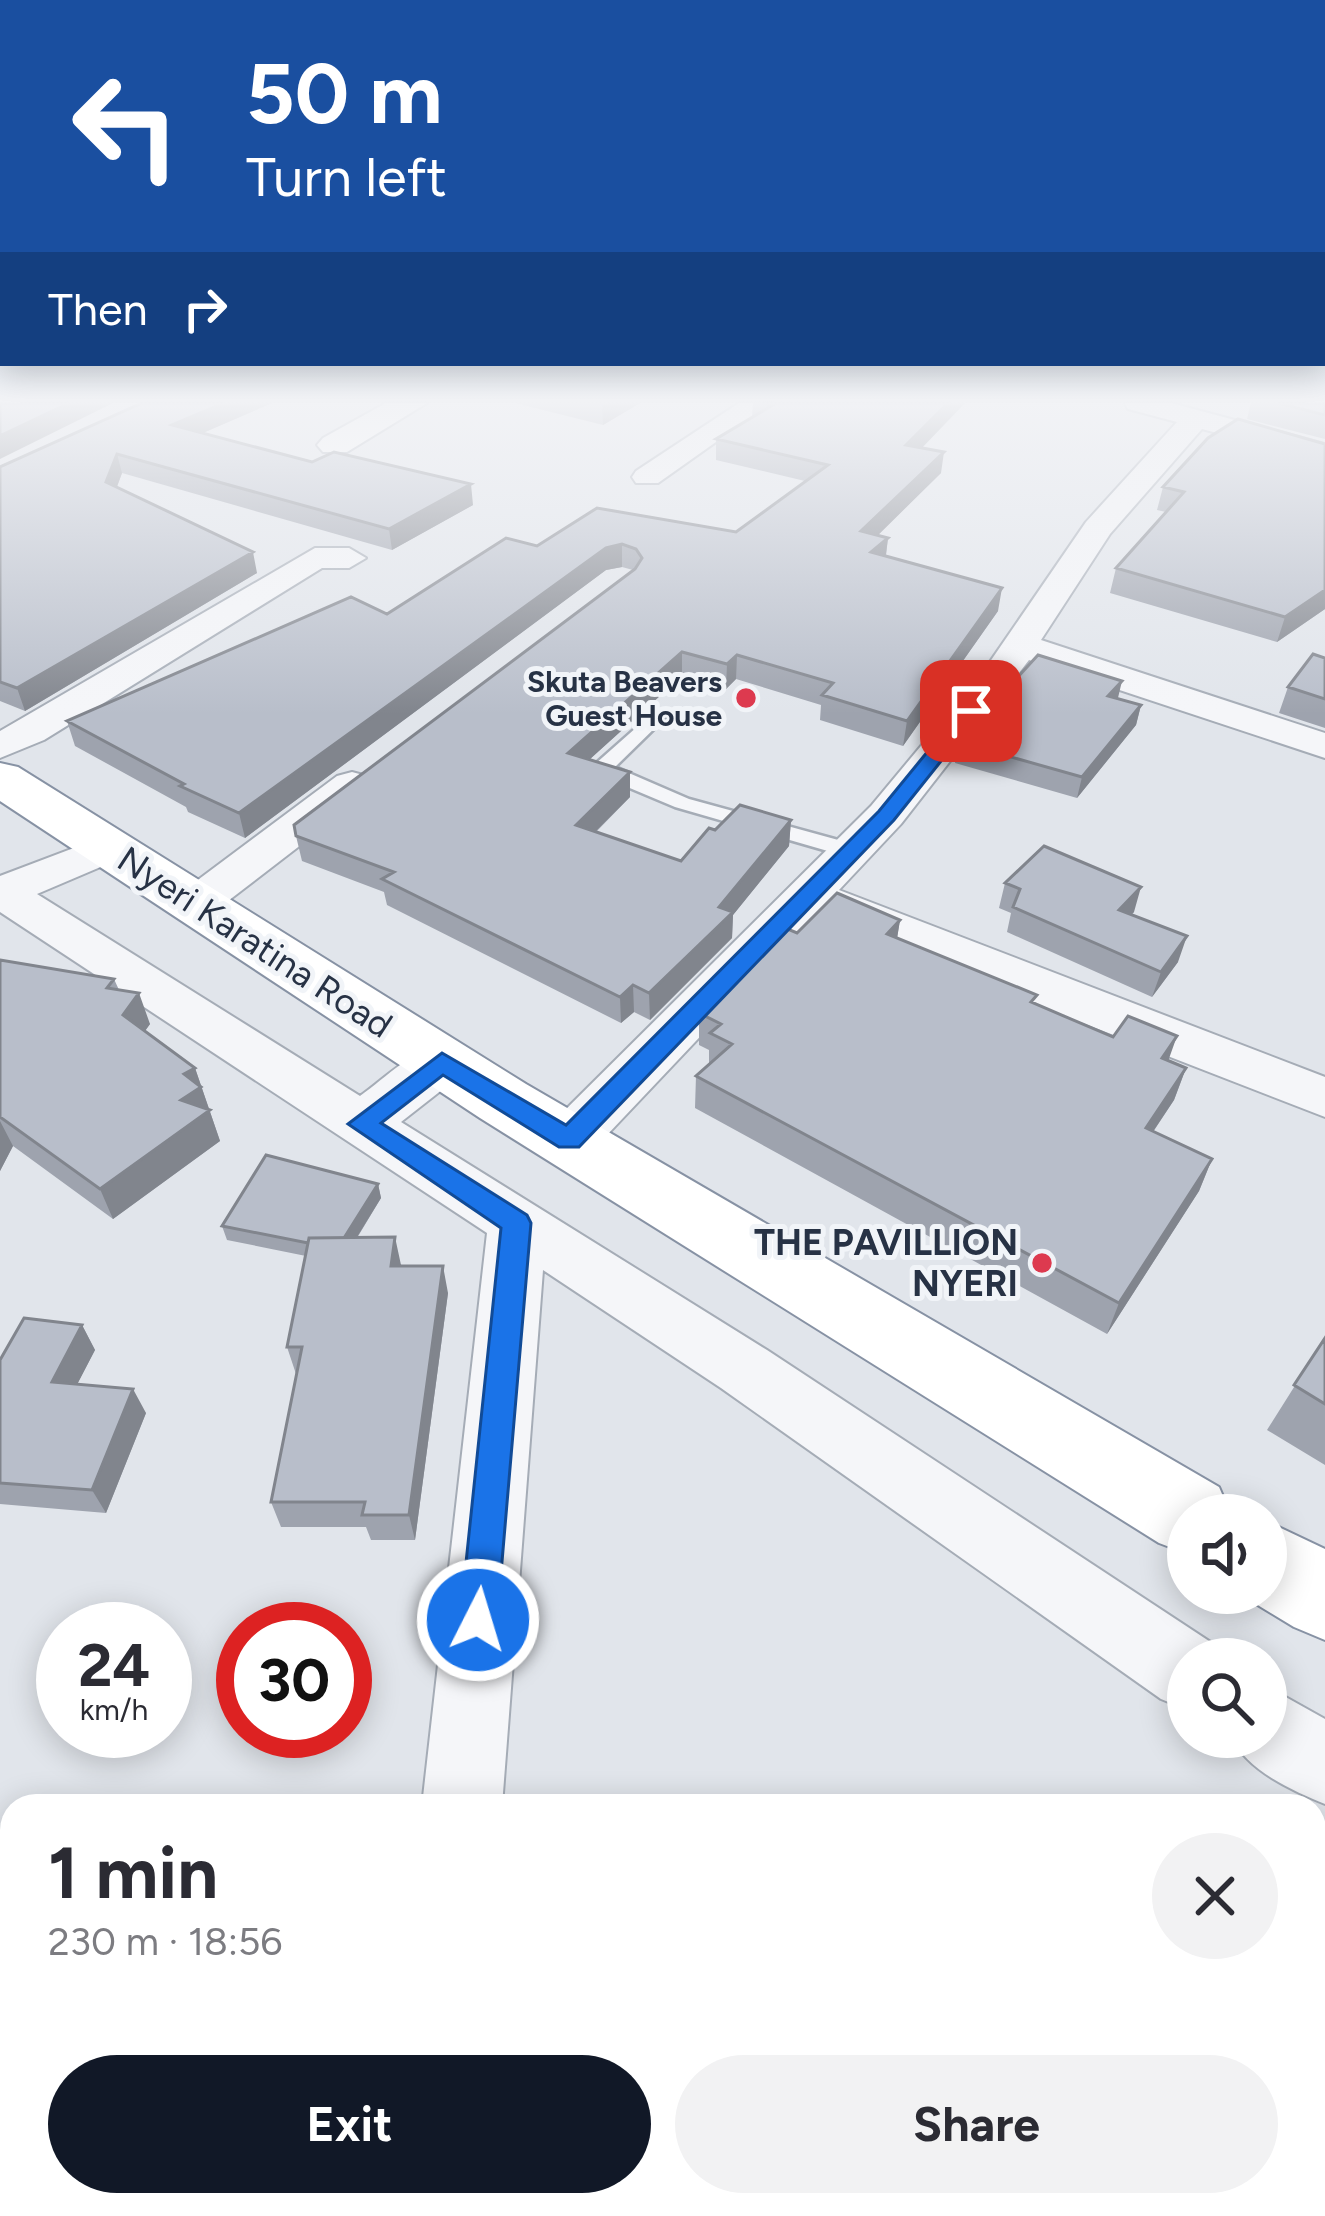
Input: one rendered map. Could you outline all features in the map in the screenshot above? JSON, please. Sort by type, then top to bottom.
[{"type":"main road","name":"Nyeri Karatina Road","points":[[0,778],[442,1062],[1167,1502]]},
{"type":"main road","points":[[1287,1575],[1325,1598]]},
{"type":"street","points":[[569,1140],[852,851],[957,729],[1118,506]]},
{"type":"street","points":[[0,746],[315,558],[349,558]]},
{"type":"street","points":[[1019,645],[1325,746]]},
{"type":"street","points":[[196,904],[381,764]]},
{"type":"street","points":[[1,892],[108,848]]},
{"type":"street","points":[[1,892],[744,1369],[1167,1658]]},
{"type":"street","points":[[810,892],[976,964],[1325,1098]]},
{"type":"street","points":[[362,1124],[442,1062]]},
{"type":"street","points":[[463,1794],[517,1223]]},
{"type":"street","points":[[1287,1739],[1325,1765]]},
{"type":"lane","points":[[655,717],[601,769],[682,803],[852,851]]},
{"type":"building","points":[[0,506],[157,506],[253,552],[17,688],[0,682]]},
{"type":"building","points":[[307,506],[430,506],[389,529]]},
{"type":"building","points":[[771,506],[887,506],[861,531],[888,538],[871,552],[1002,588],[907,721],[822,695],[833,683],[737,655],[727,664],[682,652],[568,753],[630,772],[576,825],[681,861],[709,828],[715,830],[740,805],[791,820],[719,907],[733,912],[649,993],[633,985],[620,997],[382,879],[394,872],[296,836],[294,825],[635,569],[642,558],[636,549],[622,544],[606,548],[239,813],[180,786],[184,784],[67,721],[351,597],[387,614],[506,538],[537,546],[597,508],[736,532]]},
{"type":"building","points":[[1171,506],[1325,506],[1325,590],[1285,617],[1116,568]]},
{"type":"building","points":[[1313,654],[1325,658],[1325,699],[1288,687]]},
{"type":"building","points":[[1038,655],[1122,681],[1108,696],[1141,705],[1082,777],[958,742]]},
{"type":"building","points":[[1044,846],[1141,887],[1119,910],[1187,936],[1161,972],[1013,907],[1020,889],[1005,883]]},
{"type":"building","points":[[837,893],[900,920],[887,934],[1037,995],[1031,1002],[1113,1037],[1128,1016],[1177,1036],[1162,1058],[1186,1068],[1146,1128],[1212,1159],[1119,1303],[696,1076],[732,1044],[710,1033],[721,1024],[699,1013],[783,927],[797,933]]},
{"type":"building","points":[[0,960],[114,979],[107,988],[139,993],[123,1015],[195,1068],[184,1074],[201,1087],[181,1100],[210,1110],[100,1189],[0,1117]]},
{"type":"building","points":[[266,1155],[378,1184],[344,1238],[309,1238],[308,1243],[222,1226]]},
{"type":"building","points":[[395,1237],[391,1266],[443,1266],[409,1515],[362,1515],[365,1502],[271,1502],[302,1347],[287,1347],[309,1238]]},
{"type":"building","points":[[24,1318],[82,1325],[52,1382],[133,1389],[92,1490],[0,1483],[0,1360]]},
{"type":"building","points":[[1325,1338],[1325,1404],[1294,1385]]},
{"type":"place","name":"Skuta Beavers Guest House","points":[[746,698]]},
{"type":"place","name":"THE PAVILLION NYERI","points":[[1042,1263]]},
{"type":"route","points":[[478,1620],[517,1223],[362,1124],[442,1062],[569,1140],[886,815],[971,711]]}]
